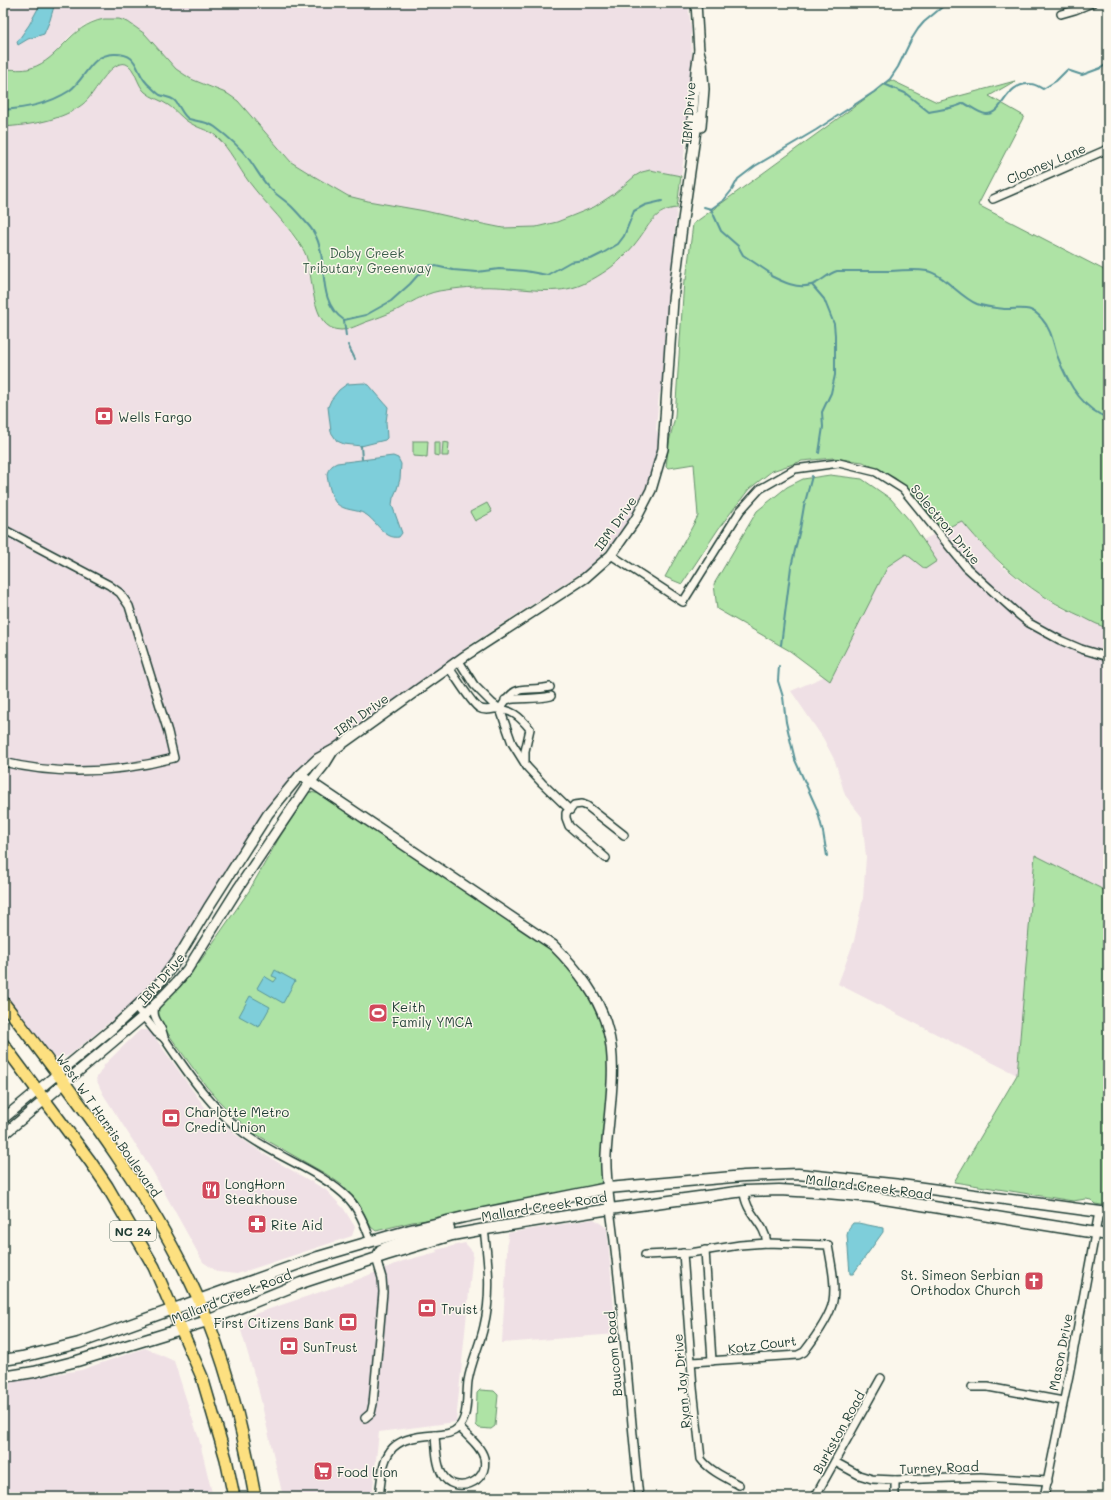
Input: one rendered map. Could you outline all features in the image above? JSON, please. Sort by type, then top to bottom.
[{"type":"main road","name":"West W T Harris Boulevard","points":[[3,1002],[58,1073],[125,1168],[144,1197],[170,1244],[198,1300],[224,1366],[240,1418],[255,1497]]},
{"type":"main road","name":"NC 24","points":[[3,1044],[107,1186],[154,1268],[173,1309],[206,1389],[226,1460],[234,1497]]},
{"type":"main road","name":"Mallard Creek Road","points":[[3,1360],[34,1354],[79,1342],[318,1257],[410,1230],[608,1188],[744,1176],[798,1174],[900,1185],[1103,1213]]},
{"type":"main road","name":"Mallard Creek Road","points":[[3,1377],[34,1372],[70,1363],[207,1321],[301,1283],[376,1258],[452,1236],[484,1229],[610,1209],[744,1191],[779,1190],[872,1197],[1108,1235]]},
{"type":"main road","points":[[376,1258],[381,1250],[385,1248],[424,1234],[466,1224],[473,1216]]},
{"type":"street","name":"IBM Drive","points":[[3,1119],[136,1007],[162,980],[176,962],[208,908],[268,814],[300,775],[317,759],[335,749],[354,734],[459,661],[584,578],[611,555],[636,519],[647,501],[661,459],[673,300],[690,176],[698,155],[703,106],[703,72],[696,3]]},
{"type":"street","points":[[1061,14],[1092,3]]},
{"type":"street","name":"IBM Drive","points":[[690,176],[688,162],[696,71],[700,51]]},
{"type":"street","name":"Clooney Lane","points":[[993,199],[1108,149]]},
{"type":"street","name":"Solectron Drive","points":[[611,555],[682,602],[740,511],[760,489],[796,469],[839,463],[876,472],[902,489],[966,567],[1019,615],[1030,623],[1081,649],[1108,657]]},
{"type":"street","points":[[3,529],[109,585],[124,597],[129,606],[168,732],[174,758],[133,768],[94,772],[47,770],[3,762]]},
{"type":"street","points":[[459,661],[474,685],[500,709],[512,743],[524,763],[570,810]]},
{"type":"street","points":[[450,668],[478,707],[485,710],[500,709],[512,711],[521,718],[530,729],[524,763]]},
{"type":"street","points":[[500,709],[505,700],[517,690],[550,686]]},
{"type":"street","points":[[531,699],[532,689]]},
{"type":"street","points":[[505,700],[531,699],[551,696]]},
{"type":"street","name":"IBM Drive","points":[[3,1135],[144,1016],[176,983],[187,970],[239,887],[335,749]]},
{"type":"street","points":[[300,775],[548,941],[569,961],[586,983],[608,1029],[612,1048],[612,1078],[606,1157],[610,1209]]},
{"type":"street","points":[[606,858],[570,826],[566,818],[566,812],[574,805],[582,804],[587,806],[624,835]]},
{"type":"street","points":[[155,1006],[153,1013],[154,1017],[163,1030],[164,1038]]},
{"type":"street","points":[[136,1007],[164,1038],[196,1083],[227,1119],[244,1133],[264,1146],[326,1181],[349,1199],[364,1222],[371,1242]]},
{"type":"street","points":[[645,1255],[683,1253],[767,1243],[765,1232],[749,1210],[744,1191]]},
{"type":"street","name":"Baucom Road","points":[[610,1209],[620,1280],[631,1421],[639,1497]]},
{"type":"street","name":"Mason Drive","points":[[1044,1497],[1095,1233],[1103,1213]]},
{"type":"street","points":[[379,1497],[383,1464],[395,1446],[404,1440],[452,1432],[459,1427],[464,1418],[468,1382],[472,1364],[484,1328],[487,1310],[489,1262],[484,1229]]},
{"type":"street","name":"Kotz Court","points":[[692,1362],[798,1355],[804,1352],[809,1345],[830,1309],[834,1292],[828,1245],[767,1243]]},
{"type":"street","points":[[706,1250],[712,1361]]},
{"type":"street","name":"Ryan Jay Drive","points":[[683,1253],[701,1459],[705,1465],[739,1485]]},
{"type":"street","points":[[365,1418],[371,1414],[373,1404],[383,1292],[380,1268],[376,1258]]},
{"type":"street","name":"Burkston Road","points":[[815,1497],[881,1378]]},
{"type":"street","points":[[972,1387],[988,1387],[1063,1402]]},
{"type":"street","points":[[435,1435],[438,1466],[445,1479],[458,1486],[472,1484],[482,1474],[484,1460],[480,1450],[459,1427]]},
{"type":"street","name":"Turney Road","points":[[835,1462],[863,1477],[895,1480],[980,1477],[1048,1481]]},
{"type":"street","points":[[895,1480],[895,1497]]},
{"type":"shaded area","points":[[3,3],[688,3],[691,28],[692,68],[687,135],[681,176],[650,170],[642,172],[614,194],[594,207],[557,222],[536,227],[503,228],[348,196],[291,162],[238,101],[213,87],[191,79],[176,69],[145,34],[128,22],[119,19],[95,20],[84,25],[69,37],[52,56],[40,65],[29,69],[3,69]]},
{"type":"shaded area","points":[[123,63],[132,68],[148,94],[169,105],[178,114],[198,127],[210,131],[229,150],[249,182],[279,216],[305,254],[315,303],[319,312],[347,329],[395,311],[436,292],[465,287],[545,290],[565,289],[581,285],[618,261],[637,242],[655,217],[669,209],[677,208],[670,279],[664,385],[659,394],[656,430],[660,435],[654,466],[644,492],[620,533],[610,546],[587,569],[471,644],[430,675],[353,728],[317,756],[252,832],[171,962],[155,982],[70,1055],[61,1058],[55,1057],[49,1053],[3,993],[3,127],[54,119],[71,111],[84,104],[109,71],[117,65]]},
{"type":"shaded area","points":[[962,521],[1002,566],[1025,585],[1063,609],[1108,628],[1108,892],[1035,855],[1017,1075],[838,984],[854,941],[863,898],[866,857],[862,817],[845,795],[835,761],[823,738],[791,691],[823,677],[883,559]]},
{"type":"shaded area","points":[[140,1030],[147,1030],[151,1032],[204,1106],[236,1135],[267,1156],[326,1190],[344,1209],[355,1227],[352,1236],[237,1274],[218,1272],[203,1262],[153,1172],[103,1094],[96,1079],[105,1064]]},
{"type":"shaded area","points":[[594,1219],[607,1228],[616,1334],[502,1343],[508,1233]]},
{"type":"shaded area","points":[[465,1243],[473,1252],[456,1422],[379,1432],[372,1497],[283,1497],[258,1388],[240,1327],[248,1316],[359,1279],[403,1261],[437,1252],[436,1250]]},
{"type":"shaded area","points":[[145,1348],[174,1361],[199,1439],[213,1497],[3,1497],[3,1382],[81,1370]]},
{"type":"green space","name":"Doby Creek Tributary Greenway","points":[[104,19],[119,19],[128,22],[145,34],[176,69],[191,79],[228,94],[238,101],[291,162],[348,196],[503,228],[536,227],[557,222],[594,207],[614,194],[635,176],[650,170],[681,176],[677,208],[670,209],[658,215],[650,223],[632,248],[612,267],[593,279],[573,288],[562,290],[540,290],[482,287],[439,291],[422,297],[395,311],[344,330],[330,327],[323,320],[318,310],[304,251],[285,224],[249,182],[230,152],[216,136],[195,126],[168,105],[145,92],[132,69],[126,64],[120,64],[108,72],[87,100],[74,110],[45,121],[3,127],[3,69],[25,69],[41,64],[50,58],[82,28]]},
{"type":"green space","points":[[891,80],[937,102],[1015,81],[989,96],[1024,116],[978,205],[1108,272],[1108,628],[1098,625],[1065,608],[1032,588],[988,551],[962,521],[942,530],[915,495],[895,478],[863,462],[833,458],[802,461],[772,471],[749,489],[719,528],[682,584],[665,577],[698,516],[694,464],[669,468],[666,467],[669,442],[675,417],[684,280],[686,280],[693,224]]},
{"type":"green space","points":[[413,441],[428,441],[427,457],[413,456]]},
{"type":"green space","points":[[434,442],[440,442],[440,456],[434,455]]},
{"type":"green space","points":[[443,442],[449,443],[448,456],[442,456]]},
{"type":"green space","points":[[830,475],[862,479],[891,499],[910,521],[937,561],[925,569],[906,554],[888,566],[830,681],[790,651],[717,609],[714,584],[757,511],[787,487],[803,479]]},
{"type":"green space","points":[[487,503],[492,512],[475,521],[470,512]]},
{"type":"green space","name":"Keith Family YMCA","points":[[309,792],[322,794],[542,941],[576,972],[602,1020],[609,1059],[603,1182],[572,1192],[442,1218],[412,1222],[376,1231],[371,1227],[357,1201],[342,1185],[326,1174],[254,1133],[237,1119],[206,1086],[159,1021],[157,1011],[159,1007],[182,984],[201,960],[249,891],[279,838]]},
{"type":"green space","points":[[1035,855],[1108,892],[1108,1206],[1095,1204],[1091,1200],[1086,1199],[1073,1201],[954,1182],[1017,1075]]},
{"type":"green space","points":[[480,1390],[494,1391],[498,1395],[495,1426],[491,1429],[479,1428],[476,1425],[477,1393]]},
{"type":"water","points":[[41,3],[55,3],[44,34],[28,39],[18,45],[17,42],[29,25]]},
{"type":"water","points":[[364,383],[369,385],[388,407],[386,422],[387,438],[385,440],[361,446],[344,444],[337,441],[331,432],[328,407],[331,400],[339,390],[347,384]]},
{"type":"water","points":[[393,456],[398,458],[401,464],[400,479],[392,505],[402,533],[399,537],[389,536],[365,514],[339,506],[333,498],[327,474],[330,467],[337,463]]},
{"type":"water","points":[[275,970],[295,981],[283,1003],[257,988],[264,976],[274,982],[277,978],[272,976]]},
{"type":"water","points":[[250,996],[270,1007],[259,1027],[239,1016]]},
{"type":"water","points":[[853,1223],[883,1228],[883,1232],[853,1274],[850,1274],[847,1235],[849,1228]]},
{"type":"waterway","points":[[704,207],[711,209],[724,200],[738,179],[755,166],[816,130],[874,92],[890,79],[918,29],[924,22],[947,3]]},
{"type":"waterway","points":[[3,110],[37,105],[69,91],[99,58],[106,55],[114,54],[129,57],[136,65],[145,82],[160,95],[174,100],[187,118],[212,125],[233,141],[241,149],[270,188],[286,201],[310,227],[317,238],[321,250],[325,288],[328,300],[334,311],[344,320],[366,315],[391,301],[418,275],[431,265],[453,270],[477,272],[499,269],[525,271],[547,275],[570,262],[591,259],[618,244],[624,236],[634,211],[645,205],[662,201]]},
{"type":"waterway","points":[[884,84],[905,93],[929,112],[951,108],[964,103],[986,114],[992,113],[997,109],[1015,88],[1022,85],[1032,84],[1043,89],[1056,81],[1067,70],[1082,75],[1101,68],[1108,63]]},
{"type":"waterway","points":[[711,209],[721,231],[738,246],[743,255],[770,273],[771,276],[790,284],[801,286],[811,285],[837,271],[922,270],[939,276],[964,296],[977,304],[994,308],[1024,309],[1033,311],[1038,314],[1048,327],[1057,355],[1070,384],[1090,408],[1108,418]]},
{"type":"waterway","points":[[812,285],[824,299],[834,324],[835,335],[835,375],[831,393],[822,412],[823,427],[819,453]]},
{"type":"waterway","points":[[344,320],[346,336]]},
{"type":"waterway","points":[[348,345],[355,359]]},
{"type":"waterway","points":[[361,446],[362,459]]},
{"type":"waterway","points":[[781,645],[791,567],[812,476]]},
{"type":"waterway","points":[[779,666],[778,681],[783,697],[786,722],[795,760],[817,809],[827,856]]},
{"type":"place","name":"Wells Fargo","points":[[104,416]]},
{"type":"place","name":"Keith Family YMCA","points":[[378,1013]]},
{"type":"place","name":"Charlotte Metro Credit Union","points":[[171,1118]]},
{"type":"place","name":"LongHorn Steakhouse","points":[[211,1190]]},
{"type":"place","name":"Rite Aid","points":[[257,1224]]},
{"type":"place","name":"St. Simeon Serbian Orthodox Church","points":[[1034,1281]]},
{"type":"place","name":"Truist","points":[[427,1308]]},
{"type":"place","name":"First Citizens Bank","points":[[348,1322]]},
{"type":"place","name":"SunTrust","points":[[289,1346]]},
{"type":"place","name":"Food Lion","points":[[323,1471]]}]
